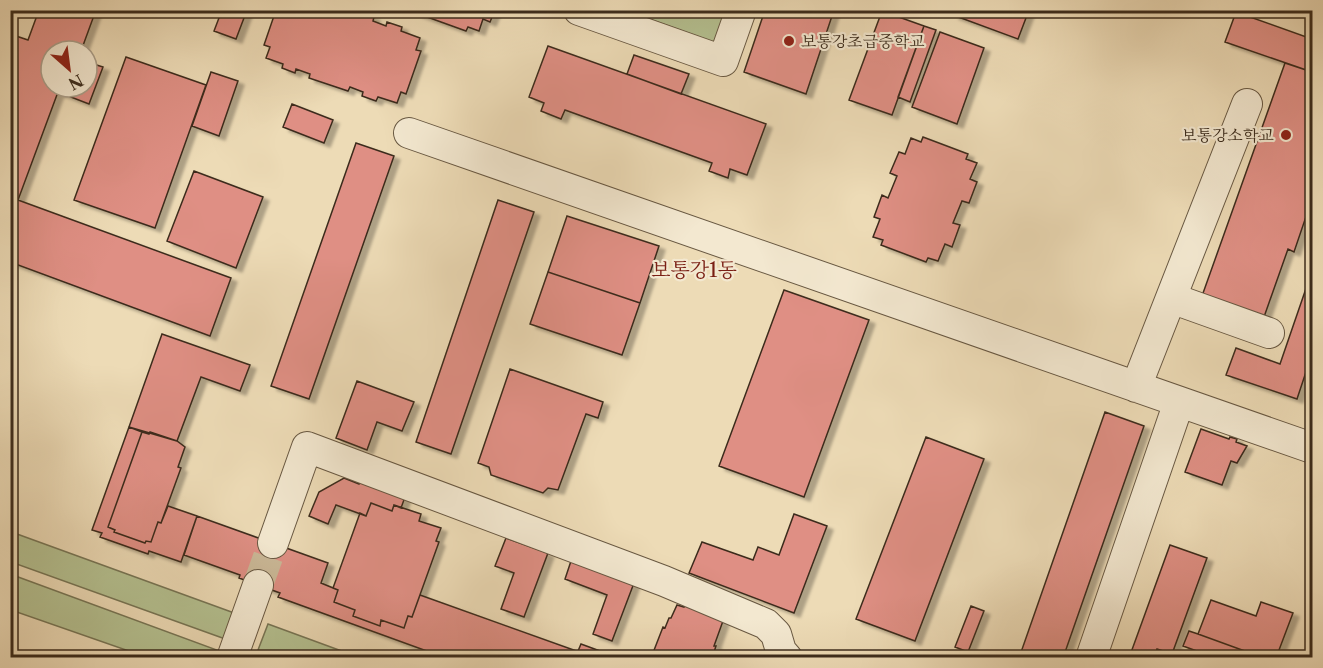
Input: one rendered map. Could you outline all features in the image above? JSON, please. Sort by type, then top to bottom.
[{"type":"street","points":[[579,10],[723,60],[741,10]]},
{"type":"street","points":[[1136,387],[1247,104]]},
{"type":"street","points":[[409,133],[1312,448]]},
{"type":"street","points":[[1171,298],[1269,333]]},
{"type":"street","points":[[1091,657],[1179,402]]},
{"type":"street","points":[[273,543],[307,447],[664,581],[766,624],[777,634],[781,651],[787,657]]},
{"type":"street","points":[[232,657],[258,585]]},
{"type":"green space","points":[[627,11],[727,11],[715,43]]},
{"type":"green space","points":[[17,534],[237,614],[228,640],[11,562],[10,551]]},
{"type":"green space","points":[[10,574],[225,653],[222,657],[146,657],[11,610]]},
{"type":"green space","points":[[268,624],[358,657],[280,657],[258,650]]},
{"type":"building","points":[[39,10],[96,10],[85,39],[39,39],[39,99],[55,99],[18,200],[231,278],[210,336],[10,262],[10,40],[13,35],[28,40]]},
{"type":"building","points":[[222,10],[247,10],[236,39],[214,31]]},
{"type":"building","points":[[276,10],[355,10],[374,17],[373,21],[386,26],[387,22],[402,27],[401,31],[420,38],[416,50],[421,51],[406,94],[401,92],[397,103],[378,97],[376,101],[362,96],[363,92],[350,87],[348,91],[309,78],[310,74],[296,69],[295,73],[282,68],[283,64],[266,58],[270,47],[264,45]]},
{"type":"building","points":[[417,10],[495,10],[490,22],[483,19],[479,31],[468,27],[466,31],[416,13]]},
{"type":"building","name":"보통강초급중학교","points":[[765,10],[834,10],[806,94],[744,72]]},
{"type":"building","points":[[955,10],[1029,10],[1018,39],[953,15]]},
{"type":"building","points":[[882,11],[924,26],[892,115],[849,100]]},
{"type":"building","points":[[1236,12],[1312,39],[1312,72],[1225,42]]},
{"type":"building","points":[[924,26],[936,30],[910,102],[898,97]]},
{"type":"building","points":[[940,32],[984,48],[957,124],[912,107]]},
{"type":"building","points":[[548,46],[766,124],[747,175],[730,169],[728,178],[709,171],[712,163],[565,110],[561,119],[541,111],[544,103],[529,97]]},
{"type":"building","points":[[634,55],[689,74],[681,94],[627,74]]},
{"type":"building","points":[[126,57],[206,85],[155,228],[74,200]]},
{"type":"building","name":"보통강소학교","points":[[1285,63],[1312,72],[1312,199],[1294,252],[1288,249],[1264,317],[1202,296]]},
{"type":"building","points":[[99,66],[103,67],[99,78]]},
{"type":"building","points":[[211,72],[238,81],[219,136],[192,126]]},
{"type":"building","points":[[76,99],[91,99],[89,104]]},
{"type":"building","points":[[292,104],[333,120],[324,143],[283,127]]},
{"type":"building","points":[[923,137],[968,154],[966,159],[977,163],[970,179],[977,182],[969,203],[962,201],[953,223],[960,225],[952,247],[945,244],[938,261],[928,258],[926,262],[881,245],[883,240],[873,237],[880,219],[874,217],[882,195],[888,198],[897,176],[890,173],[899,152],[905,154],[911,138],[921,142]]},
{"type":"building","points":[[356,143],[394,156],[309,399],[271,386]]},
{"type":"building","points":[[194,171],[263,197],[236,268],[167,241]]},
{"type":"building","points":[[498,200],[534,212],[451,454],[416,442]]},
{"type":"building","points":[[567,216],[659,246],[640,303],[548,272]]},
{"type":"building","points":[[1312,271],[1312,354],[1297,399],[1226,375],[1236,348],[1280,364]]},
{"type":"building","points":[[548,272],[640,303],[622,355],[530,324]]},
{"type":"building","points":[[784,290],[869,320],[804,497],[719,466]]},
{"type":"building","points":[[162,334],[250,365],[240,391],[201,377],[177,441],[129,427]]},
{"type":"building","points":[[510,369],[603,402],[598,418],[586,414],[558,490],[548,488],[543,493],[491,475],[489,467],[478,463]]},
{"type":"building","points":[[357,381],[414,402],[402,431],[377,422],[367,450],[336,438]]},
{"type":"building","points":[[1105,412],[1144,426],[1063,658],[1019,658]]},
{"type":"building","points":[[129,427],[142,432],[108,527],[115,530],[114,532],[145,543],[146,541],[151,542],[158,522],[161,523],[168,506],[197,516],[181,562],[149,551],[148,554],[100,537],[102,533],[92,530]]},
{"type":"building","points":[[1201,429],[1229,439],[1230,437],[1237,439],[1236,442],[1247,446],[1237,463],[1231,461],[1222,485],[1185,472]]},
{"type":"building","points":[[142,432],[149,434],[150,432],[177,441],[185,447],[178,467],[181,468],[161,523],[158,522],[151,542],[146,541],[145,543],[114,532],[115,530],[108,527]]},
{"type":"building","points":[[926,437],[984,459],[915,641],[856,619]]},
{"type":"building","points":[[344,478],[359,484],[361,480],[405,497],[401,508],[394,505],[392,511],[371,503],[366,516],[336,505],[328,524],[309,516],[319,492]]},
{"type":"building","points":[[371,503],[392,511],[394,505],[421,514],[419,521],[441,528],[436,541],[439,542],[412,617],[408,616],[404,628],[381,620],[380,626],[353,616],[355,610],[334,602],[338,590],[333,588],[360,513],[366,516]]},
{"type":"building","points":[[794,514],[827,526],[794,613],[689,573],[702,542],[753,560],[758,547],[779,555]]},
{"type":"building","points":[[197,516],[328,563],[321,583],[338,590],[334,602],[355,610],[353,616],[380,626],[381,620],[404,628],[408,616],[412,617],[420,595],[596,658],[446,658],[278,597],[280,593],[239,578],[240,575],[184,555]]},
{"type":"building","points":[[506,538],[548,553],[524,617],[501,609],[514,573],[495,566]]},
{"type":"building","points":[[1170,545],[1207,558],[1172,654],[1157,649],[1154,658],[1129,658]]},
{"type":"building","points":[[571,561],[634,583],[612,641],[593,634],[607,595],[565,579]]},
{"type":"building","points":[[1211,600],[1256,616],[1261,602],[1293,613],[1276,658],[1264,658],[1198,634]]},
{"type":"building","points":[[677,605],[684,607],[685,605],[723,621],[712,658],[651,658],[663,627],[665,628]]},
{"type":"building","points":[[971,606],[984,611],[968,652],[955,647]]},
{"type":"building","points":[[1189,631],[1264,658],[1216,658],[1183,646]]},
{"type":"building","points":[[581,644],[619,658],[596,658],[578,651]]},
{"type":"tunnel","points":[[258,585],[273,543]]},
{"type":"place","name":"보통강초급중학교","points":[[789,41]]},
{"type":"place","name":"보통강소학교","points":[[1286,135]]},
{"type":"district","name":"보통강1동","points":[[694,270]]}]
